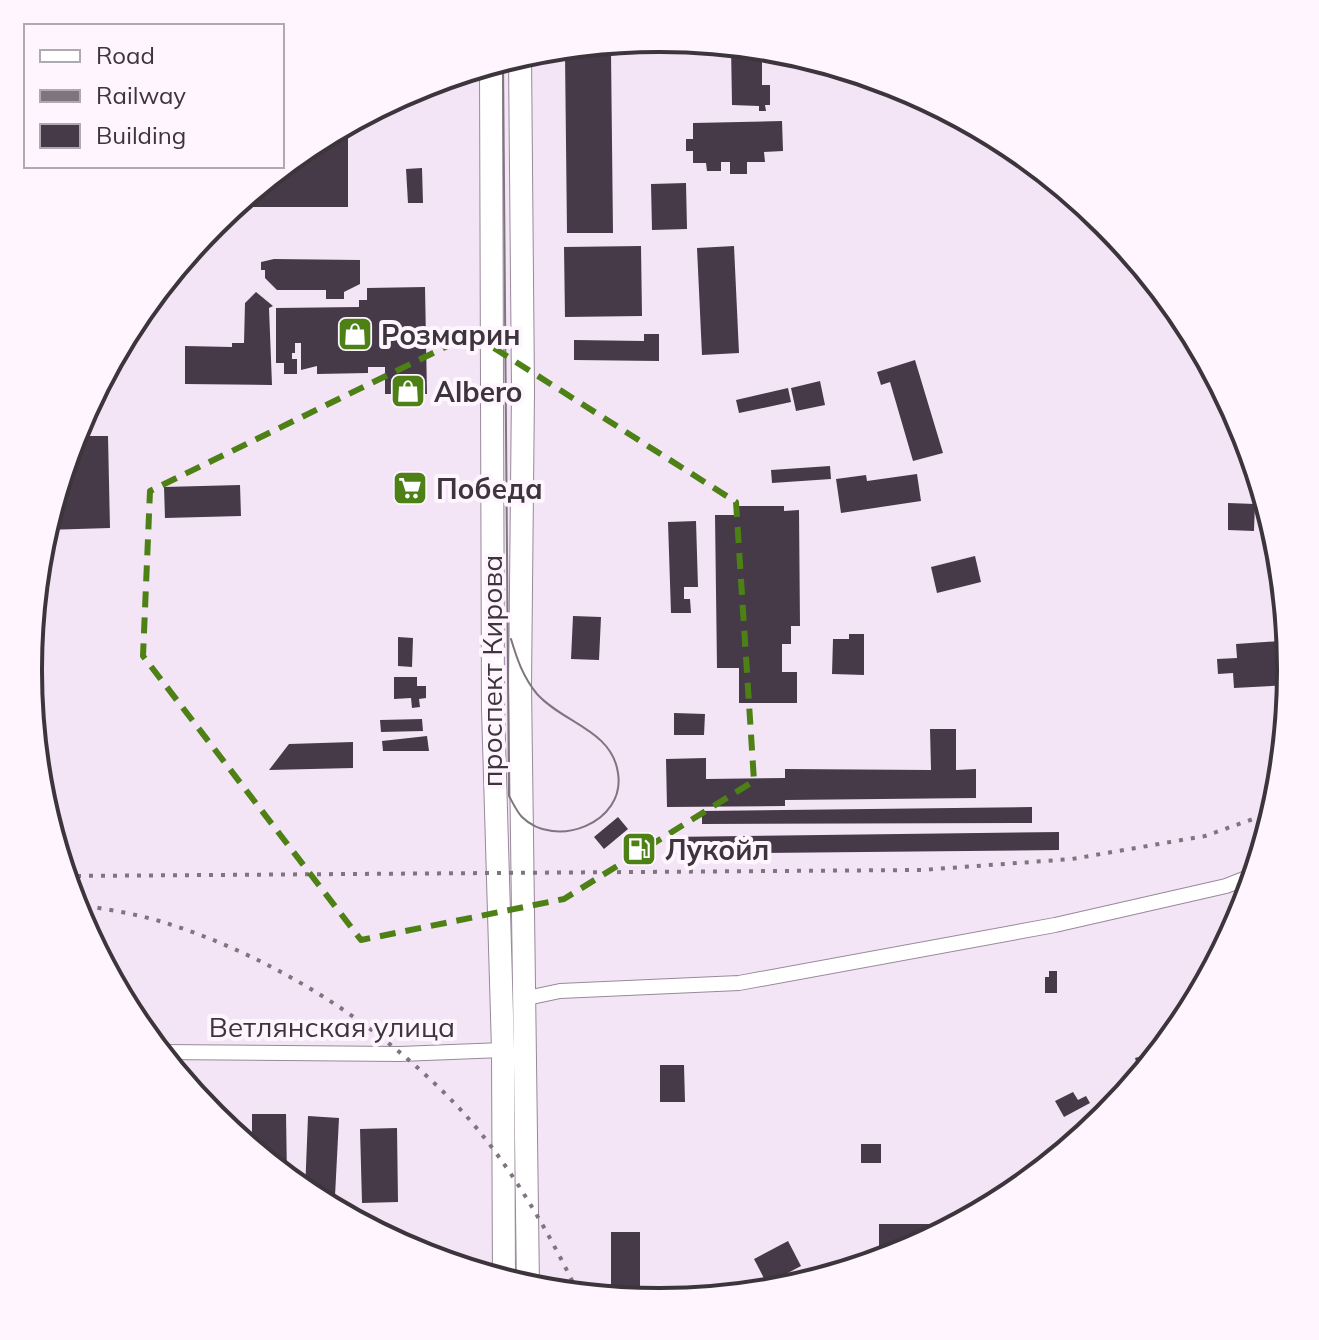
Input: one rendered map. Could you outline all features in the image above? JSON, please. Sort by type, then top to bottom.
[{"type":"main road","name":"проспект Кирова","points":[[520,69],[523,390],[520,715],[527,998],[528,1273]]},
{"type":"main road","name":"проспект Кирова","points":[[491,77],[493,708],[503,1050],[504,1267]]},
{"type":"street","points":[[527,998],[560,991],[739,983],[1055,925],[1239,881]]},
{"type":"street","name":"Ветлянская улица","points":[[175,1052],[400,1054],[503,1050]]},
{"type":"highlighted area","points":[[472,334],[736,502],[754,781],[564,899],[361,940],[143,656],[150,491]]},
{"type":"building","points":[[611,55],[613,233],[567,233],[565,60]]},
{"type":"building","points":[[731,57],[762,61],[762,85],[770,85],[770,105],[765,105],[766,111],[759,111],[759,106],[732,105]]},
{"type":"building","points":[[782,121],[783,151],[764,152],[765,162],[747,162],[747,174],[730,174],[730,162],[721,162],[721,171],[707,171],[706,163],[693,163],[693,151],[686,151],[686,139],[693,139],[693,123]]},
{"type":"building","points":[[348,138],[348,207],[251,207],[316,157]]},
{"type":"building","points":[[422,168],[423,203],[408,203],[406,169]]},
{"type":"building","points":[[686,183],[687,229],[652,230],[651,184]]},
{"type":"building","points":[[641,246],[642,316],[565,317],[564,247]]},
{"type":"building","points":[[734,246],[739,353],[702,355],[697,248]]},
{"type":"building","points":[[274,259],[360,260],[360,284],[344,292],[344,299],[326,299],[326,290],[277,290],[265,278],[265,270],[261,270],[261,262]]},
{"type":"building","points":[[425,287],[427,394],[385,394],[385,367],[368,367],[368,373],[317,374],[317,366],[301,370],[301,343],[295,343],[295,353],[292,353],[292,359],[297,359],[297,374],[284,374],[284,363],[276,363],[276,308],[359,307],[359,300],[367,300],[367,288]]},
{"type":"building","points":[[256,292],[273,306],[269,308],[272,385],[185,384],[185,346],[232,347],[232,343],[244,343],[245,303]]},
{"type":"building","points":[[644,334],[659,334],[659,361],[574,360],[574,340],[644,341]]},
{"type":"building","points":[[915,360],[943,453],[913,461],[890,382],[881,385],[877,372]]},
{"type":"building","points":[[820,381],[825,405],[796,411],[791,388]]},
{"type":"building","points":[[788,388],[791,402],[739,413],[736,400]]},
{"type":"building","points":[[88,436],[108,436],[110,528],[59,530]]},
{"type":"building","points":[[830,466],[831,479],[772,483],[771,470]]},
{"type":"building","points":[[917,474],[921,501],[841,513],[836,479],[866,475],[867,481]]},
{"type":"building","points":[[240,485],[241,516],[165,518],[164,487]]},
{"type":"building","points":[[1228,503],[1254,504],[1254,531],[1228,530]]},
{"type":"building","points":[[738,506],[784,506],[784,511],[799,510],[800,626],[791,626],[791,644],[782,644],[782,672],[797,672],[797,703],[739,703],[739,668],[717,668],[715,515],[738,515]]},
{"type":"building","points":[[696,521],[698,587],[684,587],[684,599],[690,599],[691,613],[671,613],[668,522]]},
{"type":"building","points":[[975,556],[981,582],[937,593],[931,567]]},
{"type":"building","points":[[573,616],[601,617],[599,660],[571,659]]},
{"type":"building","points":[[849,634],[864,634],[864,675],[832,674],[833,639],[849,639]]},
{"type":"building","points":[[398,637],[413,638],[412,667],[398,666]]},
{"type":"building","points":[[1276,641],[1277,686],[1234,688],[1233,673],[1218,674],[1217,659],[1237,658],[1236,644]]},
{"type":"building","points":[[394,677],[417,677],[417,686],[426,686],[426,698],[419,699],[420,707],[412,708],[411,698],[394,699]]},
{"type":"building","points":[[674,713],[705,714],[704,735],[674,735]]},
{"type":"building","points":[[422,719],[423,731],[381,732],[380,720]]},
{"type":"building","points":[[930,729],[956,729],[956,770],[976,769],[976,798],[785,800],[785,806],[667,807],[666,759],[706,758],[706,779],[785,778],[785,769],[931,770]]},
{"type":"building","points":[[427,736],[429,751],[383,751],[382,741]]},
{"type":"building","points":[[353,742],[353,768],[269,770],[289,744]]},
{"type":"building","points":[[1032,807],[1032,823],[702,824],[702,811]]},
{"type":"building","points":[[618,817],[628,829],[604,849],[594,837]]},
{"type":"building","points":[[1059,832],[1059,850],[669,854],[669,837]]},
{"type":"building","points":[[1049,971],[1057,971],[1057,993],[1045,993],[1045,977],[1049,977]]},
{"type":"building","points":[[660,1065],[684,1065],[685,1102],[660,1102]]},
{"type":"building","points":[[1073,1092],[1078,1100],[1086,1096],[1090,1103],[1064,1117],[1055,1101]]},
{"type":"building","points":[[252,1114],[286,1114],[287,1162],[284,1160],[252,1134]]},
{"type":"building","points":[[308,1116],[339,1118],[335,1195],[306,1176]]},
{"type":"building","points":[[397,1128],[398,1202],[362,1203],[360,1129]]},
{"type":"building","points":[[861,1144],[881,1144],[881,1163],[861,1163]]},
{"type":"building","points":[[879,1224],[931,1224],[931,1225],[879,1247]]},
{"type":"building","points":[[611,1232],[640,1232],[640,1287],[611,1285]]},
{"type":"building","points":[[788,1241],[801,1266],[784,1275],[764,1278],[754,1259]]},
{"type":"tram line","points":[[503,73],[509,796],[520,815],[536,827],[569,831],[585,826],[600,818],[611,806],[618,791],[614,758],[597,737],[537,694],[521,668],[511,639]]},
{"type":"railway","points":[[78,876],[921,870],[1072,859],[1205,836],[1259,817]]},
{"type":"railway","points":[[89,907],[169,924],[249,956],[326,998],[397,1050],[478,1129],[526,1197],[572,1281]]},
{"type":"place","name":"Розмарин","points":[[355,334]]},
{"type":"place","name":"Albero","points":[[408,391]]},
{"type":"place","name":"Победа","points":[[410,488]]},
{"type":"place","name":"Лукойл","points":[[639,849]]}]
